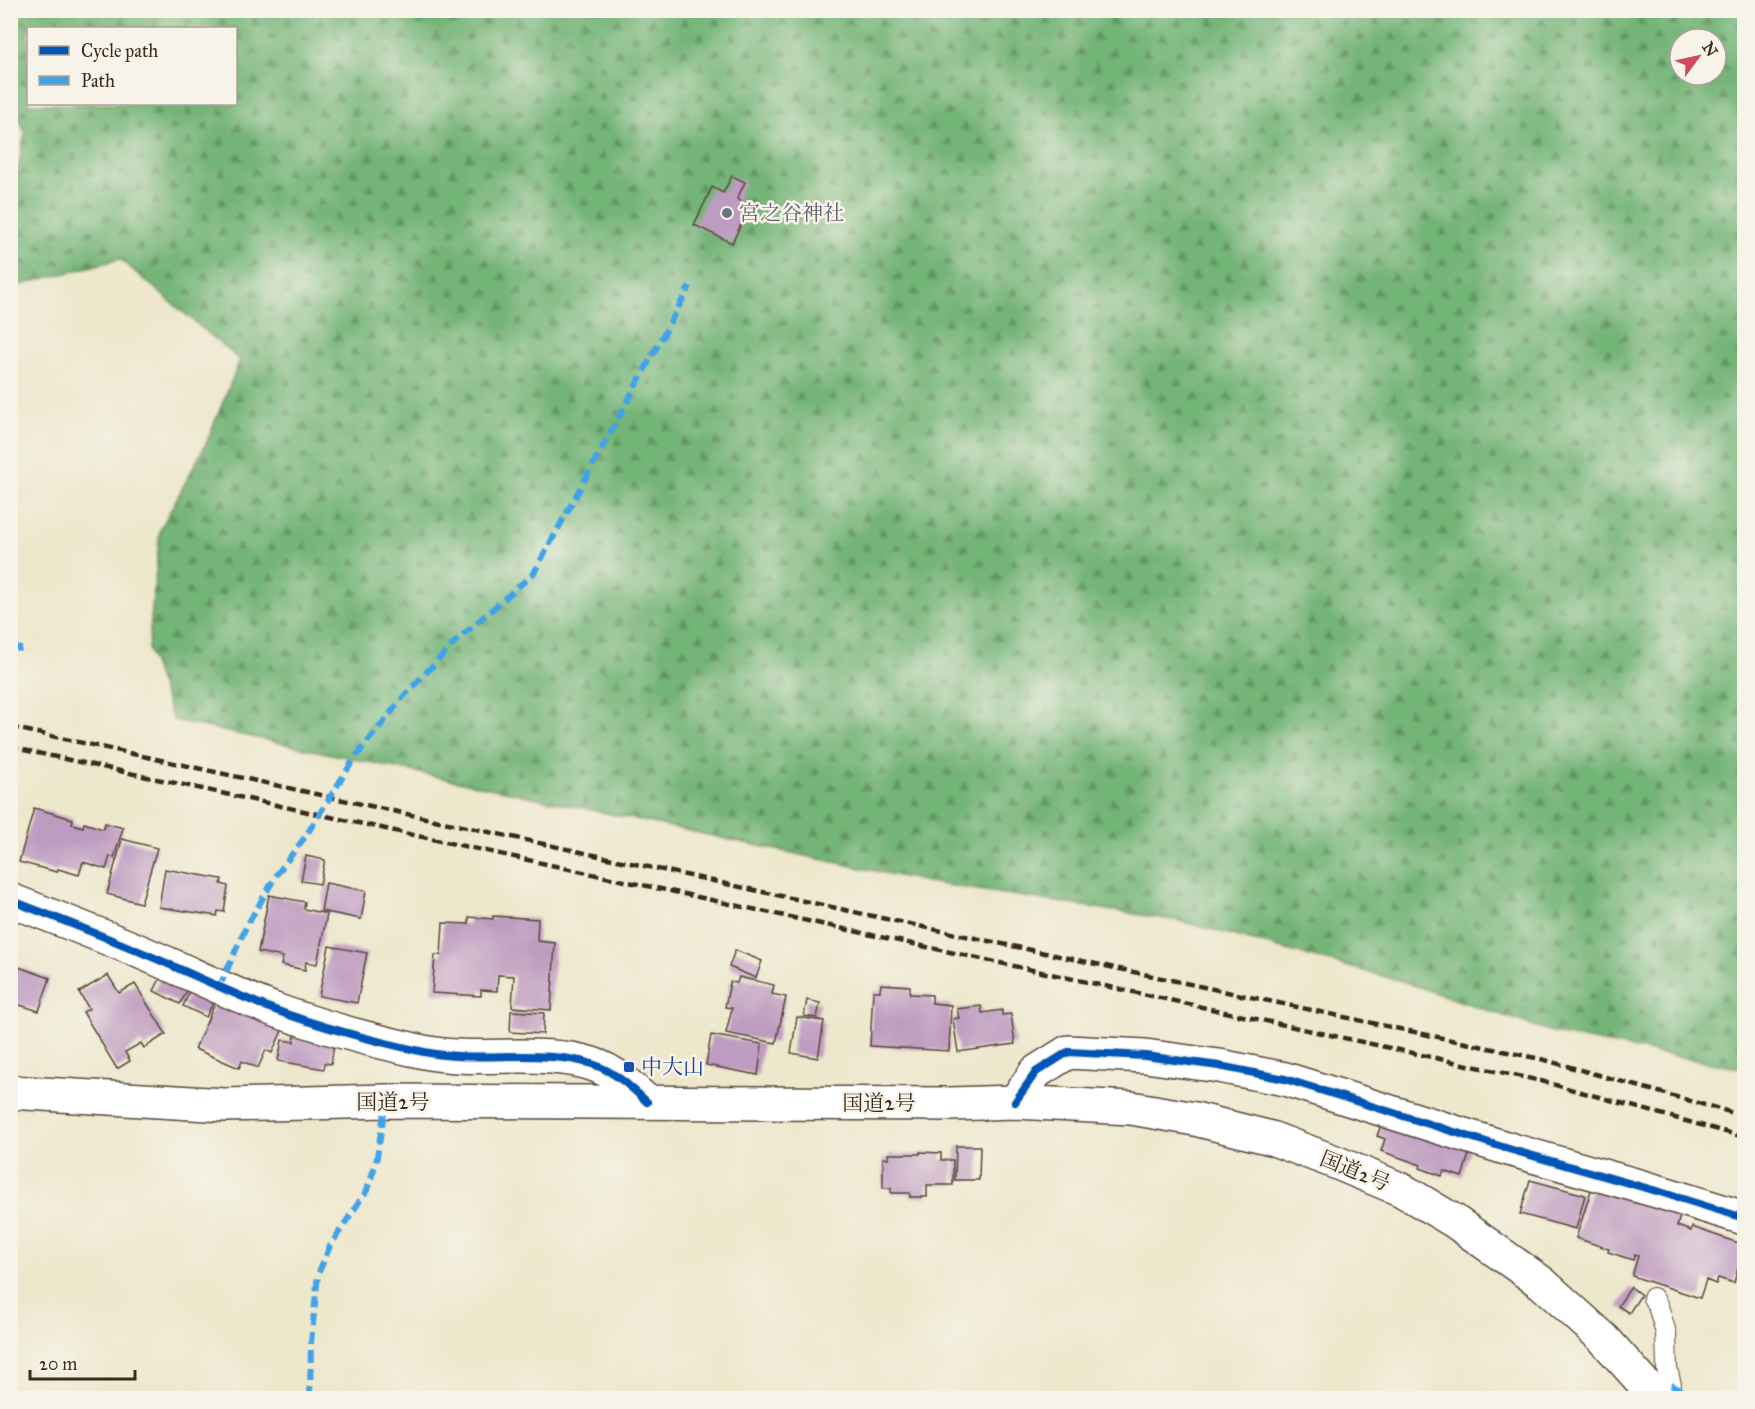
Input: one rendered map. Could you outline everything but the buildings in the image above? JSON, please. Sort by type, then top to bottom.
[{"type":"main road","points":[[10,900],[139,951],[229,992],[277,1011],[348,1034],[428,1053],[496,1058],[557,1057],[592,1064],[624,1080],[648,1102]]},
{"type":"main road","points":[[1015,1102],[1036,1072],[1068,1052],[1145,1056],[1219,1066],[1285,1079],[1512,1150],[1744,1218]]},
{"type":"main road","name":"国道2号","points":[[10,1092],[225,1105],[386,1101],[950,1104],[1015,1102],[1131,1108],[1195,1119],[1271,1138],[1402,1190],[1454,1221],[1542,1283],[1604,1339],[1657,1398]]},
{"type":"lane","points":[[1653,1298],[1658,1306],[1666,1333],[1667,1369],[1671,1385],[1666,1398]]},
{"type":"green space","points":[[11,11],[1744,11],[1744,1069],[1561,1035],[1401,981],[1180,921],[927,882],[173,720],[148,649],[160,530],[206,444],[240,360],[120,259],[11,287],[11,207],[25,132],[11,102]]},
{"type":"railway","points":[[10,727],[900,922],[1545,1060],[1744,1116]]},
{"type":"railway","points":[[10,747],[1541,1081],[1744,1137]]},
{"type":"marked path","points":[[219,988],[246,927],[277,874],[305,837],[354,759],[404,696],[458,639],[534,573],[690,286]]},
{"type":"marked path","points":[[10,647],[22,649]]},
{"type":"marked path","points":[[310,1398],[311,1343],[318,1274],[330,1246],[367,1190],[376,1163],[386,1101]]},
{"type":"marked path","points":[[1671,1385],[1697,1398]]},
{"type":"cycle path","points":[[10,900],[115,941],[259,1004],[312,1023],[349,1034],[444,1055],[573,1059],[592,1064],[615,1075],[647,1102]]},
{"type":"cycle path","points":[[1015,1102],[1036,1072],[1068,1052],[1145,1056],[1219,1066],[1285,1079],[1512,1150],[1744,1218]]},
{"type":"place","name":"宮之谷神社","points":[[727,213]]},
{"type":"place","name":"中大山","points":[[629,1067]]}]
